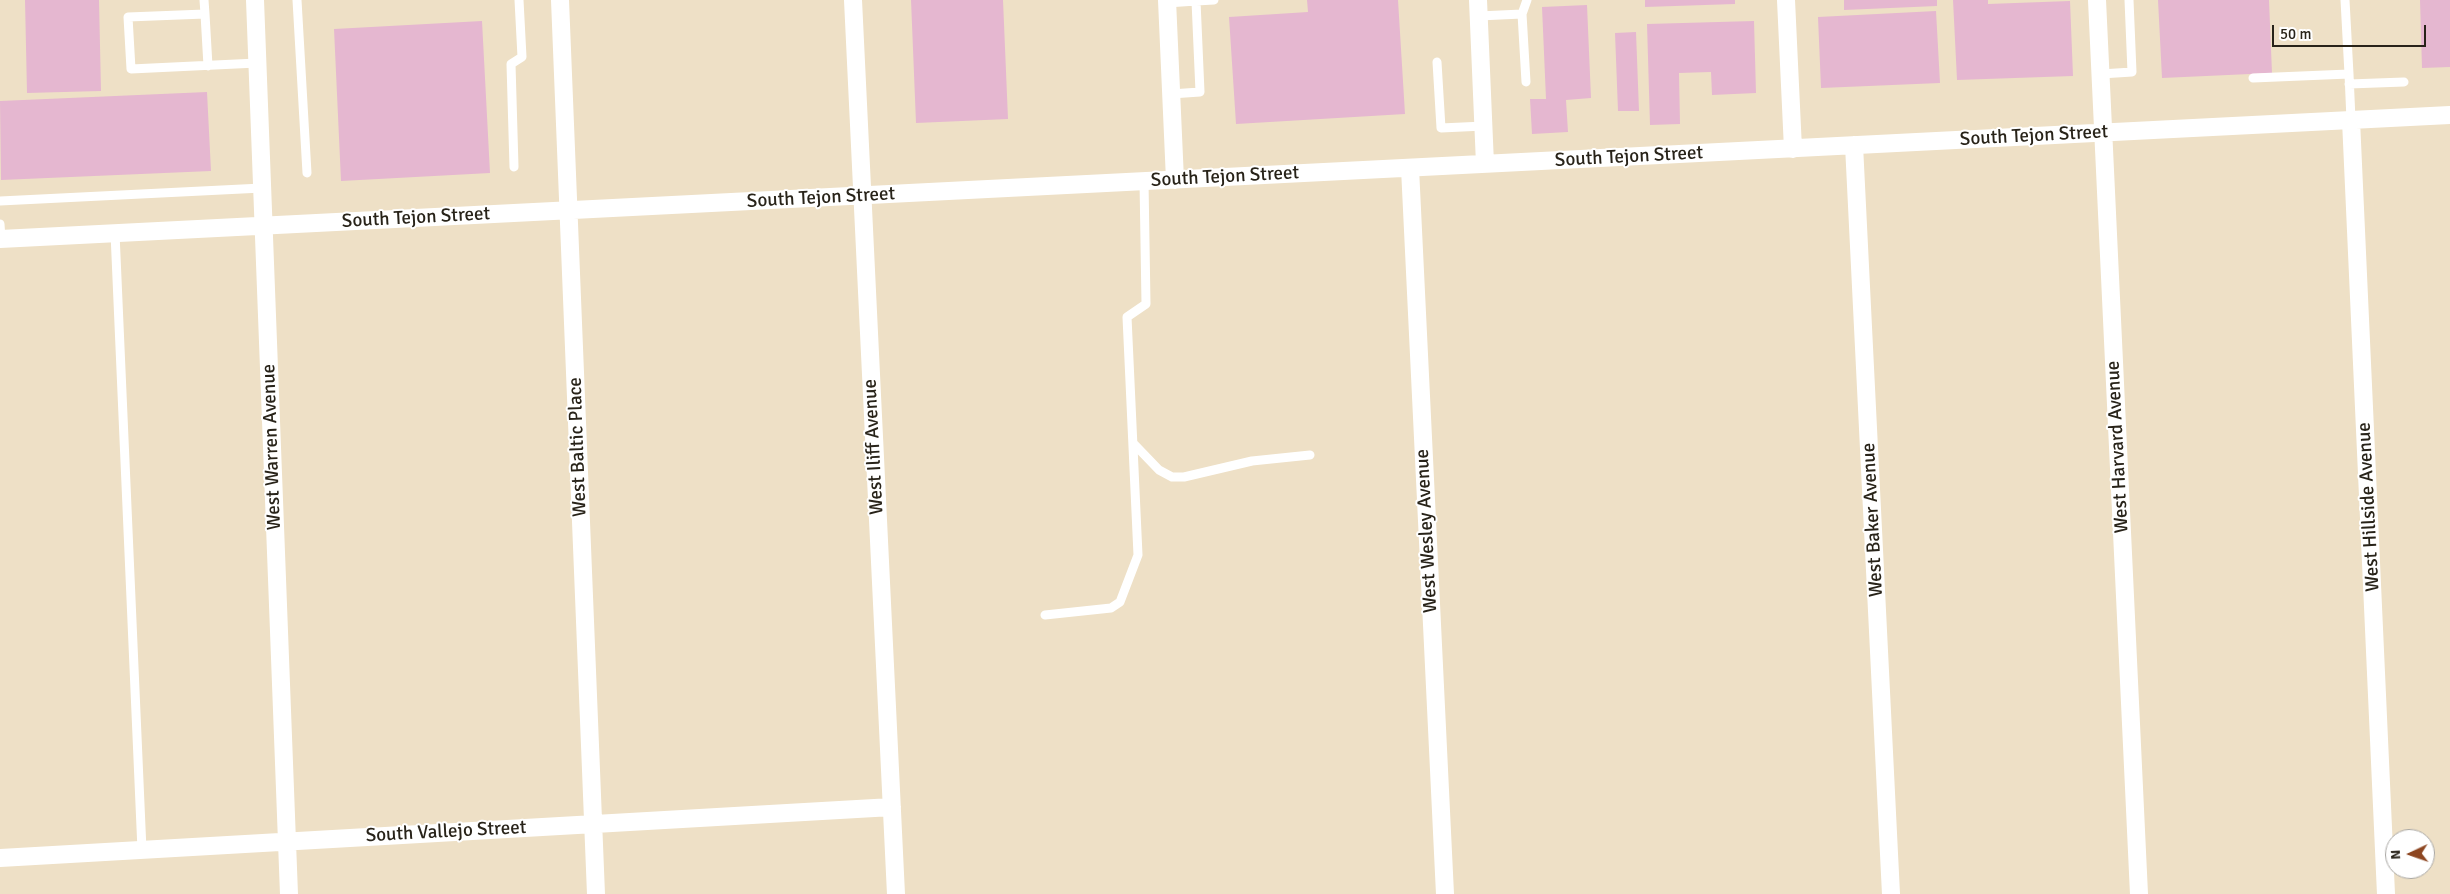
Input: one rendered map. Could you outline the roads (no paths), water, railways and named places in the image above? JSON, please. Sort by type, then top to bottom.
[{"type":"street","name":"West Warren Avenue","points":[[255,0],[289,894]]},
{"type":"street","name":"West Baltic Place","points":[[560,0],[596,894]]},
{"type":"street","name":"West Iliff Avenue","points":[[853,0],[896,894]]},
{"type":"street","points":[[1786,0],[1793,149]]},
{"type":"street","name":"West Harvard Avenue","points":[[2097,0],[2139,894]]},
{"type":"street","points":[[1167,1],[1175,180]]},
{"type":"street","points":[[1478,8],[1486,164]]},
{"type":"street","name":"South Tejon Street","points":[[0,234],[115,233],[264,226],[2450,115]]},
{"type":"street","name":"West Hillside Avenue","points":[[2351,120],[2386,894]]},
{"type":"street","name":"West Baker Avenue","points":[[1854,145],[1891,894]]},
{"type":"street","name":"West Wesley Avenue","points":[[1410,168],[1445,894]]},
{"type":"street","name":"South Vallejo Street","points":[[0,858],[892,807]]},
{"type":"lane","points":[[204,0],[208,66]]},
{"type":"lane","points":[[297,0],[306,173]]},
{"type":"lane","points":[[514,167],[511,64],[522,57],[519,0]]},
{"type":"lane","points":[[1167,1],[1214,0]]},
{"type":"lane","points":[[1526,82],[1522,14],[1527,0]]},
{"type":"lane","points":[[2101,74],[2132,72],[2130,0]]},
{"type":"lane","points":[[2345,0],[2351,120]]},
{"type":"lane","points":[[1171,94],[1200,92],[1196,1]]},
{"type":"lane","points":[[1478,8],[1522,14]]},
{"type":"lane","points":[[205,14],[128,17],[131,69],[258,63]]},
{"type":"lane","points":[[1438,62],[1441,128],[1484,126]]},
{"type":"lane","points":[[2253,78],[2349,74]]},
{"type":"lane","points":[[2350,84],[2404,82]]},
{"type":"lane","points":[[1045,615],[1110,608],[1120,602],[1138,555],[1127,317],[1146,304],[1144,181]]},
{"type":"lane","points":[[0,201],[262,188]]},
{"type":"lane","points":[[115,233],[142,850]]},
{"type":"lane","points":[[1134,444],[1158,470],[1172,476],[1184,478],[1252,461],[1310,455]]}]
